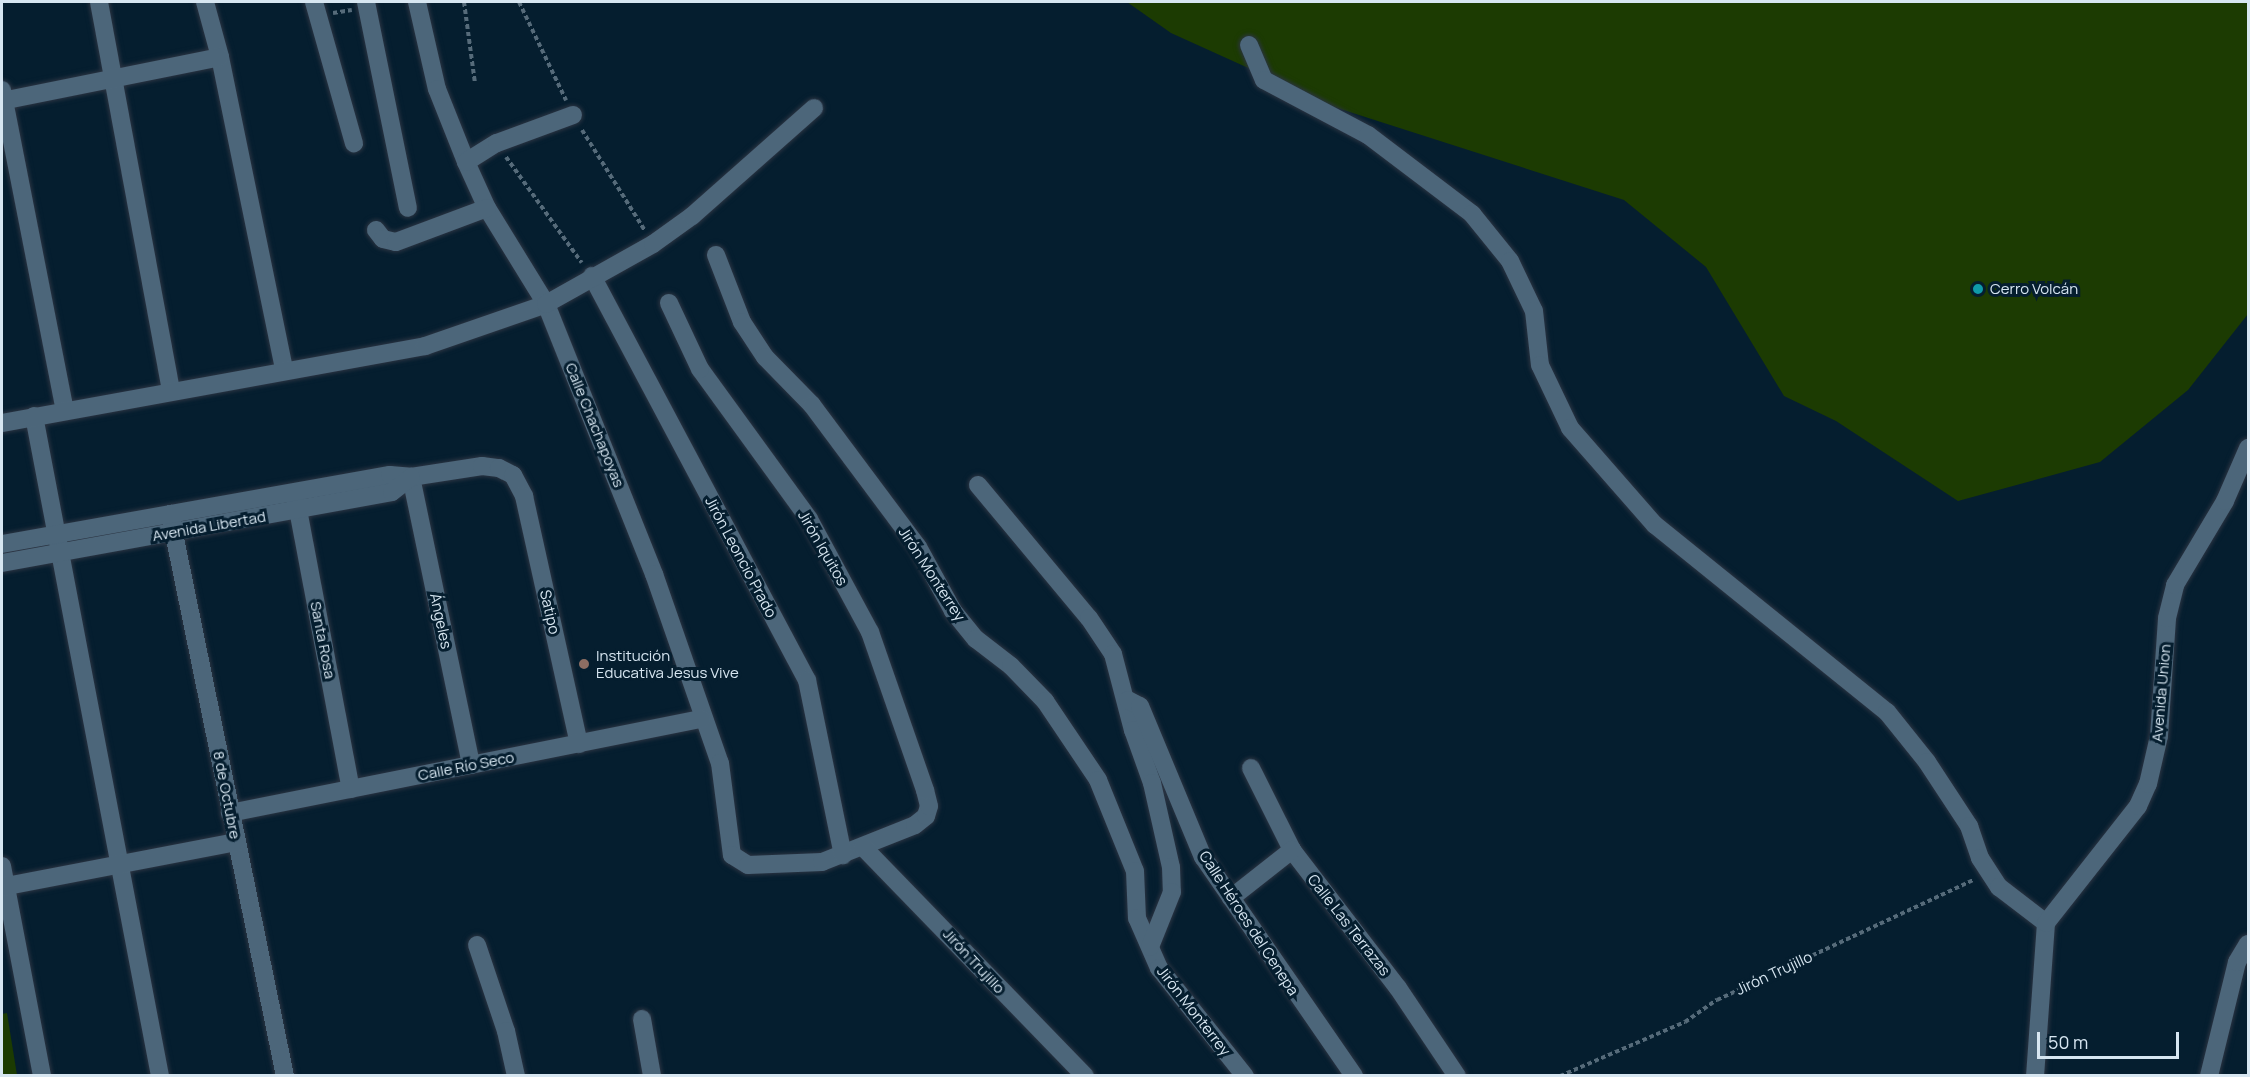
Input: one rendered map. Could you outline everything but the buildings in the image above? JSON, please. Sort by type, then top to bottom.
[{"type":"street","points":[[99,2],[115,78],[171,390]]},
{"type":"street","points":[[205,2],[220,57],[284,369]]},
{"type":"street","points":[[314,2],[354,143]]},
{"type":"street","points":[[366,2],[408,208]]},
{"type":"street","name":"Calle Chachapoyas","points":[[417,2],[437,89],[466,162],[486,208],[546,304],[654,574],[702,719],[720,762],[729,844],[738,862],[748,866],[822,862],[843,855]]},
{"type":"street","points":[[1249,45],[1264,80],[1368,135],[1472,214],[1510,261],[1534,310],[1540,365],[1570,428],[1655,525],[1887,712],[1927,762],[1969,826],[1999,886],[2046,922],[2035,1076]]},
{"type":"street","points":[[65,410],[2,97],[220,57]]},
{"type":"street","points":[[2,423],[284,369],[425,346],[546,304],[592,276],[653,244],[692,216],[814,108]]},
{"type":"street","points":[[466,162],[497,143],[573,115]]},
{"type":"street","points":[[376,230],[383,239],[396,242],[486,208]]},
{"type":"street","name":"Jirón Monterrey","points":[[716,255],[742,322],[765,357],[812,405],[918,547],[953,611],[976,639],[1011,666],[1044,701],[1098,780],[1135,871],[1137,918],[1159,968],[1245,1076]]},
{"type":"street","name":"Jirón Leoncio Prado","points":[[592,276],[807,680],[843,855]]},
{"type":"street","name":"Jirón Iquitos","points":[[669,303],[700,369],[809,519],[870,632],[929,806],[926,816],[863,847]]},
{"type":"street","points":[[34,416],[117,865],[160,1076]]},
{"type":"street","name":"Avenida Union","points":[[2046,922],[2138,806],[2148,784],[2159,736],[2167,618],[2175,585],[2226,501],[2248,448]]},
{"type":"street","name":"Avenida Libertad","points":[[2,544],[170,514],[392,492],[411,477],[482,466],[499,468],[518,481]]},
{"type":"street","name":"Ángeles","points":[[411,477],[471,765]]},
{"type":"street","name":"Satipo","points":[[518,481],[579,744]]},
{"type":"street","name":"Calle Héroes del Cenepa","points":[[978,485],[1089,618],[1113,654],[1128,700],[1171,867],[1172,892],[1150,947]]},
{"type":"street","name":"Avenida Libertad","points":[[2,563],[174,532],[296,501]]},
{"type":"street","name":"Santa Rosa","points":[[296,501],[351,789]]},
{"type":"street","name":"8 de Octubre","points":[[170,514],[285,1076]]},
{"type":"street","name":"Calle Héroes del Cenepa","points":[[1128,700],[1140,706],[1203,857],[1354,1076]]},
{"type":"street","name":"Calle Río Seco","points":[[230,813],[702,719]]},
{"type":"street","name":"Calle Las Terrazas","points":[[1251,768],[1292,850],[1398,988],[1457,1076]]},
{"type":"street","points":[[4,887],[236,842]]},
{"type":"street","points":[[843,855],[863,847]]},
{"type":"street","name":"Jirón Trujillo","points":[[863,847],[1085,1076]]},
{"type":"street","points":[[1230,898],[1292,850]]},
{"type":"street","points":[[2,866],[4,887],[42,1076]]},
{"type":"street","points":[[2209,1076],[2237,962],[2248,944]]},
{"type":"street","points":[[477,945],[506,1031],[516,1076]]},
{"type":"street","points":[[642,1019],[652,1076]]},
{"type":"path","points":[[464,2],[475,83]]},
{"type":"path","points":[[497,143],[592,276]]},
{"type":"path","name":"Jirón Trujillo","points":[[1560,1076],[1685,1022],[1716,1000],[1990,872]]},
{"type":"green space","points":[[1127,2],[2248,2],[2248,314],[2188,390],[2100,462],[1958,501],[1836,421],[1784,396],[1706,267],[1624,200],[1334,107],[1171,33]]},
{"type":"green space","points":[[7,1013],[17,1075],[2,1075],[2,1014]]},
{"type":"place","name":"Cerro Volcán","points":[[1978,289]]},
{"type":"place","name":"Institución Educativa Jesus Vive","points":[[584,664]]}]
